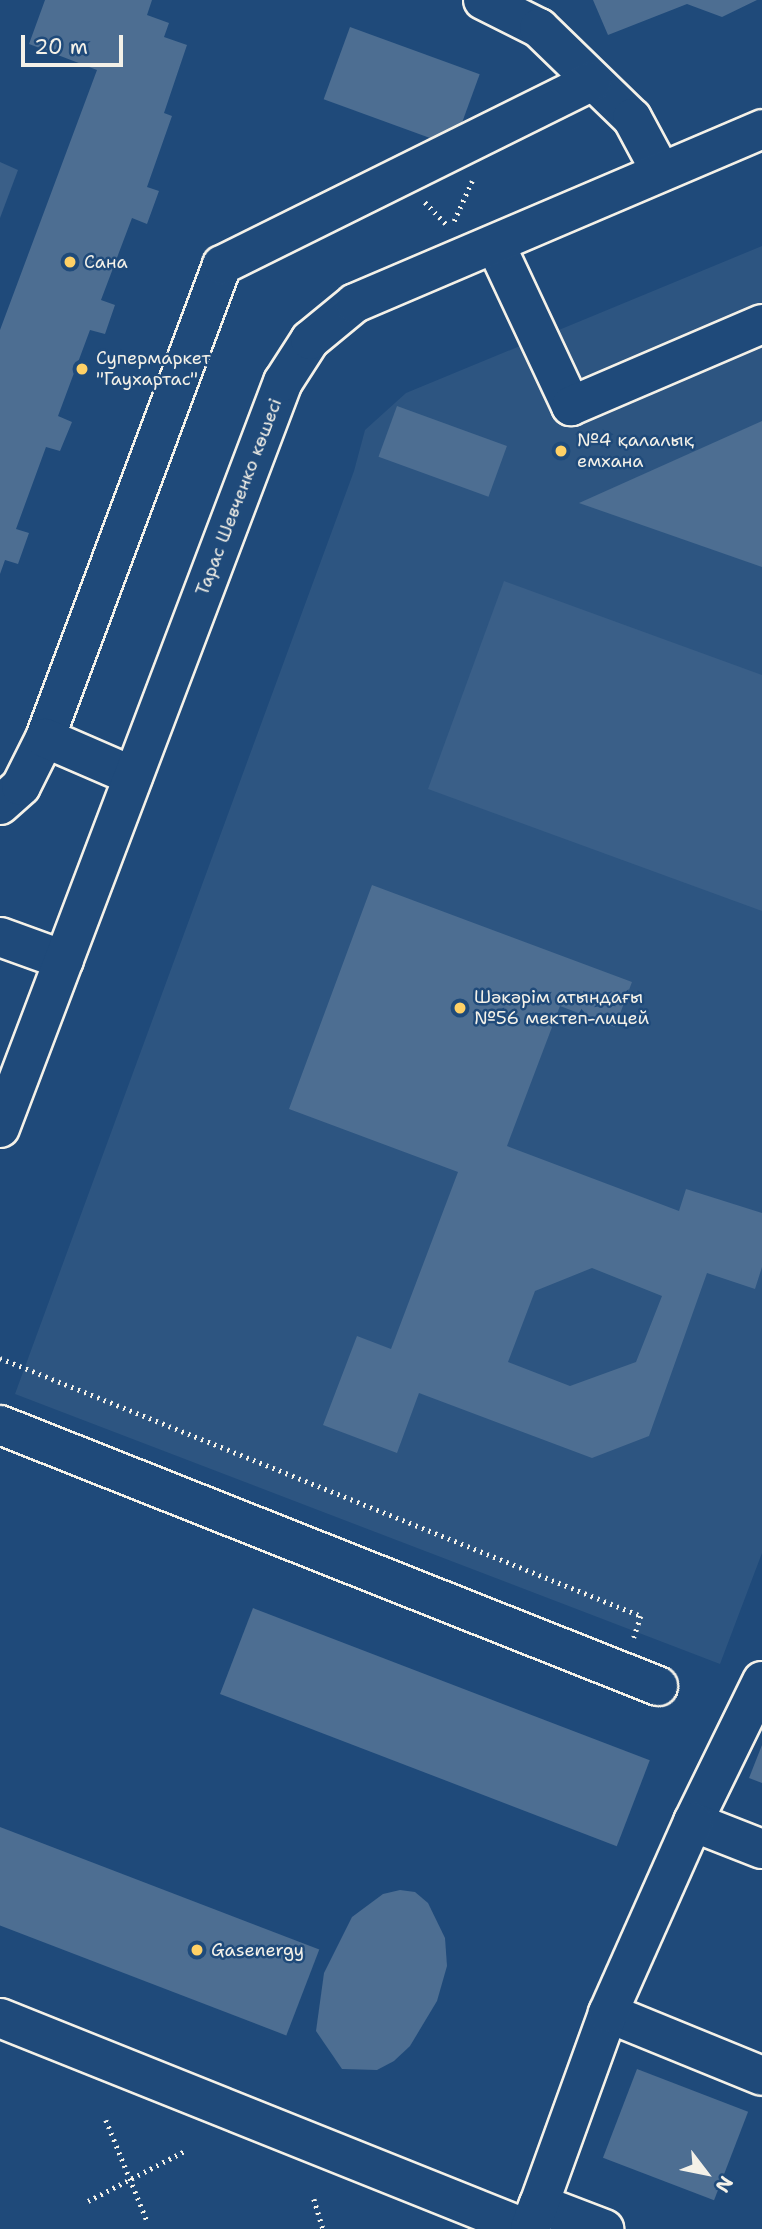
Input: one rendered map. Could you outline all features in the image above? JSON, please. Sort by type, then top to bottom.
[{"type":"street","points":[[483,0],[544,14],[592,81],[632,118],[661,172]]},
{"type":"street","points":[[0,805],[21,786],[45,738],[222,265],[592,81]]},
{"type":"street","name":"Тарас Шевченко көшесі","points":[[0,1128],[283,382],[310,340],[355,303],[496,246],[762,129]]},
{"type":"street","points":[[496,246],[571,406],[762,324]]},
{"type":"street","points":[[45,738],[133,776]]},
{"type":"street","points":[[0,937],[64,960]]},
{"type":"street","points":[[0,1425],[658,1686]]},
{"type":"street","points":[[604,2229],[539,2204],[530,2229],[608,2013],[693,1822],[753,1708],[762,1681]]},
{"type":"street","points":[[693,1822],[762,1850]]},
{"type":"street","points":[[608,2013],[762,2077]]},
{"type":"street","points":[[0,2018],[527,2229]]},
{"type":"path","points":[[0,1358],[641,1616],[622,1672]]},
{"type":"path","points":[[106,2120],[148,2223]]},
{"type":"path","points":[[88,2201],[187,2150]]},
{"type":"path","points":[[314,2199],[323,2229]]},
{"type":"shaded area","points":[[0,162],[18,170],[0,218]]},
{"type":"shaded area","name":"Шәкәрім атындағы №56 мектеп-лицей","points":[[762,246],[762,1553],[720,1664],[15,1394],[354,471],[365,430],[406,393]]},
{"type":"shaded area","points":[[504,581],[762,675],[762,911],[428,789]]},
{"type":"building","name":"Сана","points":[[45,0],[152,0],[147,15],[169,23],[164,37],[187,45],[164,113],[172,116],[147,187],[159,191],[147,224],[132,218],[101,300],[115,305],[105,334],[90,330],[58,416],[72,422],[60,451],[46,447],[16,529],[29,533],[18,564],[5,560],[0,574],[0,330],[97,70],[29,44]]},
{"type":"building","points":[[593,0],[757,0],[722,17],[687,4],[608,35]]},
{"type":"building","points":[[350,27],[480,74],[453,147],[324,99]]},
{"type":"building","points":[[397,406],[507,446],[488,497],[379,457]]},
{"type":"building","points":[[762,421],[762,567],[579,503]]},
{"type":"building","points":[[372,885],[632,982],[615,1027],[560,1006],[507,1146],[679,1211],[686,1189],[762,1213],[762,1267],[755,1289],[707,1273],[649,1436],[592,1458],[419,1393],[397,1453],[323,1425],[357,1336],[391,1349],[458,1172],[289,1109]],"holes":[[[592,1268],[662,1296],[636,1362],[570,1386],[508,1362],[535,1291]]]},
{"type":"building","points":[[253,1608],[650,1760],[617,1846],[220,1694]]},
{"type":"building","points":[[762,1745],[762,1783],[749,1778]]},
{"type":"building","points":[[0,1827],[319,1950],[286,2035],[0,1926]]},
{"type":"building","points":[[400,1890],[415,1892],[428,1903],[445,1938],[447,1966],[437,2001],[410,2046],[394,2061],[377,2070],[342,2069],[316,2031],[324,1973],[352,1917],[383,1894]]},
{"type":"building","points":[[637,2069],[748,2112],[714,2200],[603,2158]]},
{"type":"place","name":"Сана","points":[[70,262]]},
{"type":"place","name":"Супермаркет \"Гаухартас\"","points":[[82,369]]},
{"type":"place","name":"№4 қалалық емхана","points":[[561,451]]},
{"type":"place","name":"Шәкәрім атындағы №56 мектеп-лицей","points":[[460,1008]]},
{"type":"place","name":"Gasenergy","points":[[197,1950]]}]
